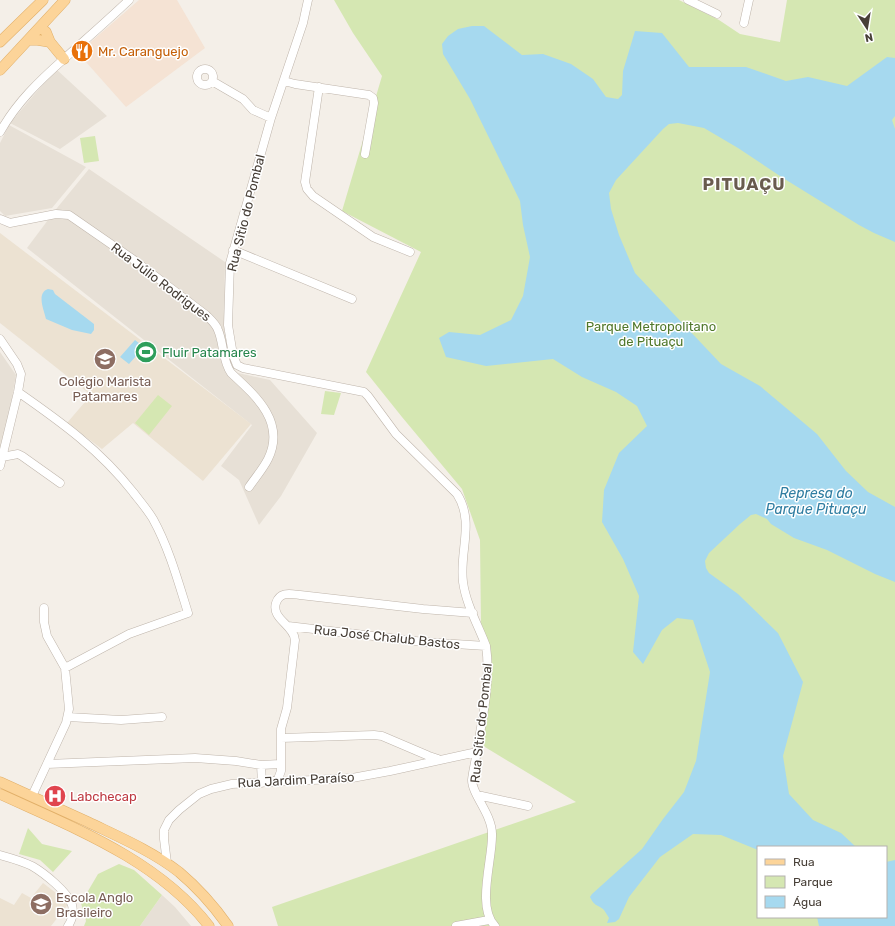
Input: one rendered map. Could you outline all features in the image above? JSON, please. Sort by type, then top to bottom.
[{"type":"main road","points":[[0,42],[43,0]]},
{"type":"main road","points":[[0,70],[65,0]]},
{"type":"main road","points":[[40,26],[48,35],[50,42],[64,59]]},
{"type":"main road","points":[[28,40],[50,42]]},
{"type":"main road","points":[[0,782],[107,831],[167,863],[189,881],[206,898],[228,926]]},
{"type":"main road","points":[[0,794],[101,842],[142,865],[182,896],[209,926]]},
{"type":"street","points":[[0,132],[20,101],[46,74],[129,0]]},
{"type":"street","name":"Rua Sítio do Pombal","points":[[308,0],[303,23],[271,118],[229,271],[229,335],[234,361],[237,365],[243,368],[358,390],[368,396],[396,434],[457,494],[462,501],[466,518],[463,581],[466,596],[486,646],[487,655],[487,687],[472,784],[492,827],[492,842],[486,884],[486,901],[492,923]]},
{"type":"street","points":[[688,0],[717,14]]},
{"type":"street","points":[[744,23],[749,0]]},
{"type":"street","points":[[284,80],[295,84],[369,96],[373,98],[374,103],[365,154]]},
{"type":"street","points":[[212,81],[243,99],[253,110],[271,118]]},
{"type":"street","points":[[319,88],[306,182],[307,189],[313,196],[373,236],[410,252]]},
{"type":"street","name":"Rua Júlio Rodrigues","points":[[0,219],[10,223],[56,214],[69,215],[134,260],[206,315],[214,323],[218,330],[227,367],[231,373],[259,399],[270,416],[273,437],[270,454],[249,488]]},
{"type":"street","points":[[234,250],[352,299]]},
{"type":"street","points":[[0,339],[19,369],[21,380],[0,466]]},
{"type":"street","points":[[18,392],[55,418],[102,456],[140,501],[152,517],[161,535],[188,613],[129,634],[65,668]]},
{"type":"street","points":[[2,457],[12,455],[22,456],[60,483]]},
{"type":"street","points":[[274,781],[280,776],[281,738],[287,708],[295,640],[295,635],[278,615],[275,605],[277,599],[286,594],[473,613]]},
{"type":"street","points":[[32,796],[68,717],[68,697],[65,668],[47,636],[44,622],[44,608]]},
{"type":"street","name":"Rua José Chalub Bastos","points":[[288,626],[424,642],[486,646]]},
{"type":"street","points":[[68,717],[122,720],[162,717]]},
{"type":"street","points":[[281,738],[382,736],[429,756],[441,759]]},
{"type":"street","name":"Rua Jardim Paraíso","points":[[167,863],[164,847],[164,830],[168,820],[199,794],[221,785],[352,778],[477,752]]},
{"type":"street","points":[[47,764],[195,758],[230,760],[262,765],[280,764]]},
{"type":"street","points":[[262,765],[262,783]]},
{"type":"street","points":[[478,795],[528,806]]},
{"type":"street","points":[[0,855],[32,866],[59,888],[71,901],[73,907],[72,919],[68,926]]},
{"type":"street","points":[[456,926],[492,923]]},
{"type":"shaded area","points":[[139,0],[177,0],[205,48],[126,107],[78,53]]},
{"type":"shaded area","points":[[56,69],[107,116],[60,149],[10,123]]},
{"type":"shaded area","points":[[9,125],[86,167],[52,208],[5,216],[0,211],[0,143]]},
{"type":"shaded area","points":[[89,169],[225,262],[224,328],[230,366],[238,373],[270,380],[317,433],[281,496],[259,525],[239,480],[221,466],[252,425],[27,248]]},
{"type":"shaded area","name":"Colégio Marista Patamares","points":[[0,233],[251,424],[203,481],[133,423],[102,449],[67,423],[91,395],[0,323]]},
{"type":"shaded area","points":[[0,352],[16,375],[0,467]]},
{"type":"shaded area","name":"Escola Anglo Brasileiro","points":[[43,883],[69,903],[51,926],[0,926],[0,898],[14,905],[22,893],[31,898]]},
{"type":"shaded area","points":[[162,895],[175,907],[191,926],[140,926]]},
{"type":"green space","name":"Parque Metropolitano de Pituaçu","points":[[334,0],[679,0],[719,20],[740,34],[780,42],[787,0],[895,0],[895,926],[278,926],[272,907],[576,802],[480,744],[489,686],[481,627],[480,540],[462,489],[366,372],[421,252],[342,211],[382,76],[353,33]]},
{"type":"green space","points":[[95,136],[99,161],[84,163],[80,138]]},
{"type":"green space","points":[[325,391],[341,393],[334,415],[321,414]]},
{"type":"green space","points":[[158,395],[172,406],[149,435],[135,423]]},
{"type":"green space","points":[[28,828],[42,844],[72,851],[53,872],[40,860],[19,854]]},
{"type":"green space","points":[[119,864],[134,870],[162,895],[140,926],[84,926],[86,921],[81,903],[98,874]]},
{"type":"water","name":"Represa do Parque Pituaçu","points":[[472,26],[484,26],[522,55],[543,54],[571,64],[593,79],[606,97],[618,99],[622,95],[623,71],[635,31],[662,33],[689,67],[746,67],[786,81],[808,77],[847,86],[887,57],[895,58],[895,116],[892,120],[895,129],[895,242],[859,225],[704,128],[678,123],[669,124],[663,129],[616,180],[609,193],[611,209],[619,235],[635,273],[721,364],[760,386],[817,434],[846,471],[868,492],[895,507],[895,582],[875,574],[827,550],[794,538],[771,524],[767,519],[756,514],[751,515],[740,524],[709,553],[705,561],[706,568],[709,573],[738,594],[778,633],[803,682],[783,756],[789,794],[813,820],[841,833],[855,846],[757,846],[757,850],[721,835],[693,834],[660,857],[629,897],[619,919],[615,922],[607,923],[609,918],[603,909],[595,904],[590,897],[642,849],[684,792],[696,761],[710,672],[693,620],[677,618],[662,630],[643,664],[633,652],[639,596],[623,559],[602,522],[604,490],[619,453],[647,426],[637,406],[616,392],[582,377],[553,359],[486,366],[446,357],[439,338],[449,332],[480,335],[511,320],[523,296],[530,257],[523,225],[520,201],[470,99],[443,54],[442,44],[448,36],[458,29]]},
{"type":"water","points":[[48,289],[53,290],[55,294],[94,324],[94,330],[91,334],[72,330],[46,319],[42,302],[42,294]]},
{"type":"water","points":[[135,340],[144,347],[129,364],[120,357]]},
{"type":"water","points":[[895,860],[895,926],[819,926],[817,918],[887,918],[887,862]]},
{"type":"place","name":"Mr. Caranguejo","points":[[82,51]]},
{"type":"place","name":"Fluir Patamares","points":[[146,352]]},
{"type":"place","name":"Colégio Marista Patamares","points":[[105,359]]},
{"type":"place","name":"Labchecap","points":[[55,796]]},
{"type":"place","name":"Escola Anglo Brasileiro","points":[[41,904]]},
{"type":"district","name":"PITUAÇU","points":[[744,184]]}]
